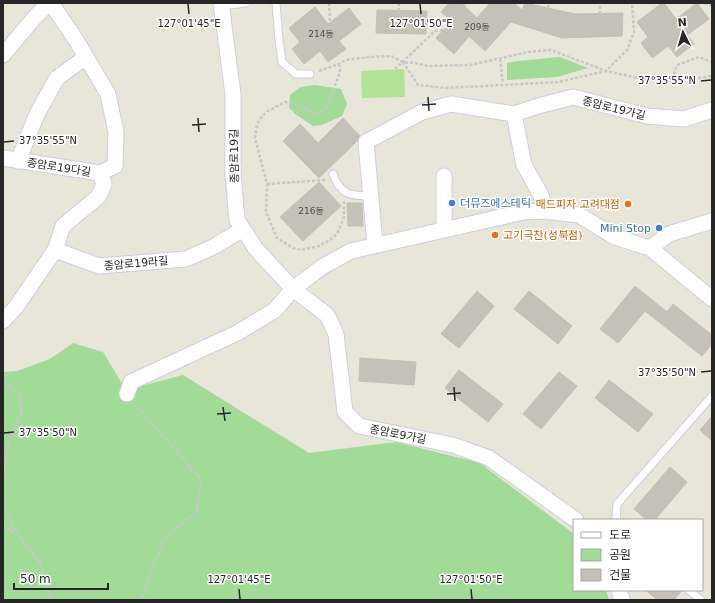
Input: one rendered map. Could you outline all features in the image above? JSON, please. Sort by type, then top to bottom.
[{"type":"street","points":[[3,55],[34,18],[50,3],[76,40],[108,94],[116,132],[115,166],[100,173],[104,184],[99,196],[64,226],[55,250],[16,307],[3,321]]},
{"type":"street","name":"종암로19길","points":[[221,5],[233,94],[233,174],[237,220],[256,249],[294,289]]},
{"type":"street","name":"종암로19다길","points":[[18,161],[37,114],[57,78],[86,57]]},
{"type":"street","name":"종암로19가길","points":[[375,245],[366,142],[422,112],[451,104],[514,114],[573,97],[647,116],[684,119],[712,110]]},
{"type":"street","points":[[514,114],[524,165],[541,195],[544,211]]},
{"type":"street","name":"종암로19다길","points":[[3,158],[100,173]]},
{"type":"street","points":[[444,176],[444,229]]},
{"type":"street","points":[[127,394],[131,382],[236,333],[275,310],[294,289],[322,267],[351,251],[523,212],[544,211],[579,215],[615,237],[650,248],[712,299]]},
{"type":"street","points":[[650,248],[669,234],[712,221]]},
{"type":"street","name":"종암로19라길","points":[[55,250],[99,266],[186,259],[215,246],[242,229]]},
{"type":"street","name":"종암로9가길","points":[[294,289],[327,315],[336,334],[345,412],[359,426],[453,444],[488,458],[575,519]]},
{"type":"lane","points":[[221,5],[246,3]]},
{"type":"lane","points":[[276,3],[282,62],[296,74],[313,73]]},
{"type":"lane","points":[[334,177],[335,182],[343,192],[353,196],[371,196]]},
{"type":"lane","points":[[616,519],[617,504],[712,396]]},
{"type":"lane","points":[[690,591],[701,600]]},
{"type":"path","points":[[329,3],[330,22]]},
{"type":"path","points":[[399,3],[399,10]]},
{"type":"path","points":[[548,8],[549,3]]},
{"type":"path","points":[[600,3],[600,14]]},
{"type":"path","points":[[403,62],[418,85],[446,88],[558,82],[606,71],[627,50],[634,32],[632,3]]},
{"type":"path","points":[[706,3],[712,6]]},
{"type":"path","points":[[395,69],[435,31],[444,30]]},
{"type":"path","points":[[313,73],[339,64],[345,60],[391,56],[403,62],[428,66],[470,65],[528,52],[551,50],[606,71],[643,79],[693,79],[712,76]]},
{"type":"path","points":[[672,79],[676,65],[699,57],[712,62]]},
{"type":"path","points":[[500,59],[503,84]]},
{"type":"path","points":[[339,64],[340,72],[328,106],[323,111],[314,114],[294,103],[285,102],[276,106],[262,116],[257,125],[255,138],[267,184],[266,212],[277,238],[292,248],[301,250],[320,246],[333,238],[346,217],[343,192]]},
{"type":"path","points":[[267,184],[334,177]]},
{"type":"path","points":[[3,383],[20,395],[22,413],[8,445],[3,476]]},
{"type":"path","points":[[127,394],[201,479],[197,512],[164,538],[141,600]]},
{"type":"path","points":[[3,506],[17,534],[40,562],[51,600]]},
{"type":"path","points":[[3,526],[17,534]]},
{"type":"green space","points":[[560,57],[588,68],[557,77],[507,80],[507,63]]},
{"type":"green space","points":[[404,69],[405,97],[362,98],[361,71]]},
{"type":"green space","points":[[315,85],[341,89],[347,104],[342,116],[322,125],[313,126],[294,113],[289,107],[290,95],[301,87]]},
{"type":"green space","points":[[73,343],[103,352],[126,390],[183,375],[309,453],[396,442],[480,463],[573,533],[573,591],[606,591],[609,600],[3,600],[3,372],[17,371],[50,359]]},
{"type":"building","points":[[449,3],[461,3],[477,18],[490,3],[514,3],[522,10],[525,3],[575,14],[623,13],[622,36],[562,38],[511,22],[485,51],[469,36],[454,54],[436,38],[452,21],[441,12]]},
{"type":"building","points":[[664,3],[676,19],[697,3],[709,19],[687,35],[694,44],[677,57],[668,46],[652,58],[641,43],[648,37],[637,22]]},
{"type":"building","points":[[315,7],[328,24],[349,8],[361,24],[339,41],[346,49],[328,62],[320,51],[304,64],[292,49],[300,42],[289,28]]},
{"type":"building","points":[[377,10],[427,11],[426,34],[376,33]]},
{"type":"building","points":[[343,118],[360,136],[357,141],[319,178],[283,141],[300,124],[318,143]]},
{"type":"building","points":[[319,182],[341,206],[303,241],[280,217]]},
{"type":"building","points":[[347,203],[362,203],[363,226],[348,226]]},
{"type":"building","points":[[635,286],[667,312],[673,304],[712,335],[712,344],[702,356],[645,311],[618,343],[600,329]]},
{"type":"building","points":[[477,291],[494,306],[459,348],[441,334]]},
{"type":"building","points":[[529,291],[572,326],[558,344],[514,309]]},
{"type":"building","points":[[360,358],[416,362],[414,385],[359,381]]},
{"type":"building","points":[[459,370],[503,404],[488,422],[445,388]]},
{"type":"building","points":[[559,372],[577,386],[541,429],[523,414]]},
{"type":"building","points":[[609,380],[653,414],[638,432],[595,398]]},
{"type":"building","points":[[712,416],[712,441],[700,430]]},
{"type":"building","points":[[670,467],[687,482],[656,519],[646,519],[634,509]]},
{"type":"building","points":[[646,591],[681,591],[674,600],[658,600]]},
{"type":"place","name":"더뮤즈에스테틱","points":[[452,203]]},
{"type":"place","name":"매드피자 고려대점","points":[[628,204]]},
{"type":"place","name":"Mini Stop","points":[[659,228]]},
{"type":"place","name":"고기극찬(성북점)","points":[[495,235]]}]
